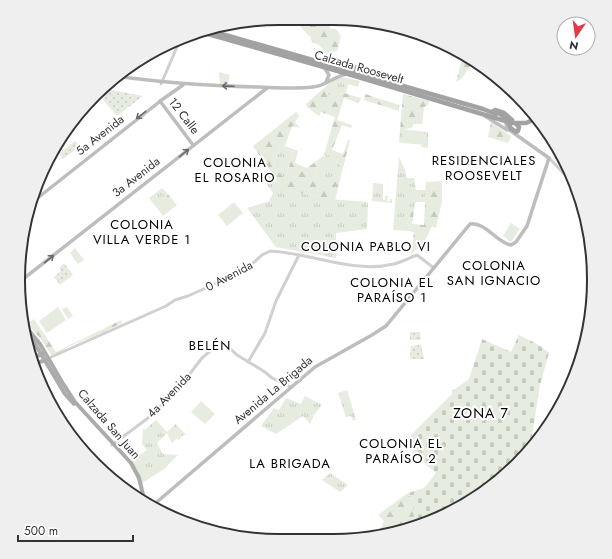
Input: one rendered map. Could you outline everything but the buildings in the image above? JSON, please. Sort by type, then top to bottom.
[{"type":"highway","name":"Calzada Roosevelt","points":[[219,33],[413,94],[483,111]]},
{"type":"highway","points":[[215,34],[229,38],[238,38]]},
{"type":"highway","name":"Calzada Roosevelt","points":[[212,35],[286,54]]},
{"type":"highway","points":[[324,66],[337,63],[356,66],[374,78]]},
{"type":"highway","name":"Calzada Roosevelt","points":[[324,66],[374,78],[454,101],[513,122]]},
{"type":"highway","points":[[413,94],[410,92],[412,90],[449,101],[454,101]]},
{"type":"highway","points":[[483,111],[493,111],[505,117],[511,129],[518,136]]},
{"type":"highway","points":[[513,122],[529,119]]},
{"type":"highway","points":[[511,129],[516,132],[518,131],[519,127],[513,122]]},
{"type":"main road","points":[[324,66],[329,76],[332,75],[334,78]]},
{"type":"main road","points":[[125,78],[184,85],[267,88],[314,87],[325,84],[334,78],[348,74]]},
{"type":"main road","points":[[325,84],[329,76]]},
{"type":"main road","points":[[162,83],[176,87],[174,90]]},
{"type":"main road","name":"5a Avenida","points":[[39,196],[174,90],[184,85]]},
{"type":"main road","points":[[259,87],[261,90],[260,93]]},
{"type":"main road","name":"3a Avenida","points":[[25,278],[267,88]]},
{"type":"main road","name":"12 Calle","points":[[160,101],[194,144]]},
{"type":"main road","points":[[483,111],[549,158]]},
{"type":"main road","points":[[513,122],[507,124],[506,128],[534,148]]},
{"type":"main road","name":"Avenida La Brigada","points":[[156,502],[315,367],[386,326],[468,226],[473,224],[478,225],[506,244],[511,245],[516,242],[527,226],[549,158]]},
{"type":"main road","name":"Calzada San Juan","points":[[31,332],[44,353],[65,394],[108,439]]},
{"type":"main road","name":"Calzada San Juan","points":[[32,338],[44,353]]},
{"type":"main road","points":[[37,356],[44,353]]},
{"type":"main road","points":[[38,357],[40,362],[47,359]]},
{"type":"main road","name":"Calzada San Juan","points":[[47,359],[74,400],[131,467],[141,493]]},
{"type":"main road","points":[[65,394],[74,400]]},
{"type":"street","points":[[162,83],[177,46]]},
{"type":"street","points":[[549,158],[564,174]]},
{"type":"street","name":"0 Avenida","points":[[47,359],[168,305],[175,300],[217,284],[251,265],[262,255],[268,252],[299,255],[360,267],[394,264],[417,255],[434,268]]},
{"type":"street","points":[[290,387],[272,378],[248,362],[265,333],[276,301],[299,255]]},
{"type":"street","name":"4a Avenida","points":[[113,445],[152,415],[188,376],[202,358],[222,341],[237,355],[248,362]]},
{"type":"street","points":[[57,354],[58,358]]},
{"type":"green space","points":[[299,25],[329,25],[331,29],[336,29],[341,36],[337,51],[326,53],[319,45],[312,42],[310,36]]},
{"type":"green space","points":[[462,60],[470,66],[462,78],[456,82]]},
{"type":"green space","points":[[219,72],[230,75],[228,83],[220,84]]},
{"type":"green space","points":[[342,77],[360,81],[358,87],[348,84],[346,93],[328,95],[324,88],[335,79]]},
{"type":"green space","points":[[324,88],[328,95],[344,93],[361,98],[359,103],[344,98],[337,120],[352,125],[351,128],[342,125],[332,150],[343,154],[348,140],[350,140],[335,200],[284,190],[253,146],[296,112],[299,116],[295,122],[300,128],[292,126],[285,146],[298,151],[295,163],[307,168],[322,157],[322,162],[314,176],[330,188],[338,178],[341,166],[327,154],[324,155],[335,117],[321,112],[319,116],[307,107],[306,104]],"holes":[[[280,147],[294,152],[285,179],[273,166]]]},
{"type":"green space","points":[[110,90],[143,96],[117,116],[103,100],[104,96]]},
{"type":"green space","points":[[365,94],[399,105],[399,111],[364,100]]},
{"type":"green space","points":[[403,94],[429,101],[428,105],[424,107],[422,124],[413,124],[412,128],[400,130]]},
{"type":"green space","points":[[491,122],[511,136],[508,143],[488,137]]},
{"type":"green space","points":[[400,129],[428,132],[428,148],[421,147],[422,144],[426,144],[404,132],[402,143],[399,142]]},
{"type":"green space","points":[[404,132],[426,134],[426,145],[402,143]]},
{"type":"green space","points":[[75,141],[80,146],[63,159],[59,153]]},
{"type":"green space","points":[[280,147],[294,152],[285,179],[273,166]]},
{"type":"green space","points":[[327,154],[341,166],[338,178],[330,188],[314,176],[322,162],[322,157]]},
{"type":"green space","points":[[399,157],[407,178],[414,178],[416,190],[426,190],[425,202],[416,202],[409,218],[407,224],[410,226],[409,231],[393,230]]},
{"type":"green space","points":[[272,172],[284,190],[330,199],[368,202],[367,229],[336,233],[336,258],[276,247],[247,208],[269,201],[273,193],[263,179]]},
{"type":"green space","points":[[442,181],[442,201],[436,228],[432,226],[422,245],[411,253],[414,232],[409,231],[410,226],[407,224],[411,213],[415,205],[412,224],[424,225],[426,182]]},
{"type":"green space","points":[[373,183],[383,184],[383,200],[385,200],[385,196],[388,196],[387,201],[392,199],[392,203],[372,201]]},
{"type":"green space","points":[[162,188],[166,192],[162,201],[160,212],[149,198]]},
{"type":"green space","points":[[166,192],[177,205],[163,216],[160,212],[162,201]]},
{"type":"green space","points":[[234,202],[243,213],[227,226],[218,215]]},
{"type":"green space","points":[[511,223],[520,229],[511,242],[503,236]]},
{"type":"green space","points":[[75,248],[84,260],[78,264],[70,253]]},
{"type":"green space","points":[[64,263],[73,275],[60,285],[54,277],[61,271],[59,268]]},
{"type":"green space","points":[[58,307],[66,320],[47,333],[39,321]]},
{"type":"green space","points":[[67,307],[73,316],[68,319],[62,309]]},
{"type":"green space","points":[[34,319],[56,352],[121,320],[122,323],[102,333],[69,346],[52,356],[39,337],[30,327],[29,323]]},
{"type":"green space","points":[[410,332],[420,332],[421,340],[410,340]]},
{"type":"green space","points":[[519,335],[539,345],[549,353],[540,385],[532,437],[524,447],[500,471],[474,491],[445,508],[416,519],[414,517],[413,502],[408,493],[424,488],[436,473],[426,465],[416,453],[412,453],[411,435],[452,394],[452,391],[469,379],[482,339],[511,352]]},
{"type":"green space","points":[[421,345],[424,359],[411,359],[411,346]]},
{"type":"green space","points":[[347,390],[356,419],[353,421],[351,416],[346,417],[338,393]]},
{"type":"green space","points":[[305,396],[322,405],[314,415],[310,424],[303,416],[276,434],[261,426],[274,408],[279,410],[286,398],[301,404]]},
{"type":"green space","points":[[201,401],[215,414],[205,424],[191,412]]},
{"type":"green space","points":[[156,420],[167,432],[176,424],[185,434],[178,440],[177,438],[172,443],[167,433],[157,443],[163,454],[178,455],[164,469],[142,483],[131,461],[147,450],[142,444],[143,428],[145,430]]},
{"type":"green space","points":[[330,473],[348,485],[340,492],[322,480]]},
{"type":"green space","points":[[408,493],[413,502],[414,517],[416,519],[377,530],[382,527],[384,521],[378,515]]},
{"type":"district","name":"RESIDENCIALES ROOSEVELT","points":[[484,168]]},
{"type":"district","name":"COLONIA EL ROSARIO","points":[[235,170]]},
{"type":"district","name":"COLONIA VILLA VERDE 1","points":[[142,232]]},
{"type":"district","name":"COLONIA PABLO VI","points":[[366,246]]},
{"type":"district","name":"COLONIA SAN IGNACIO","points":[[494,272]]},
{"type":"district","name":"COLONIA EL PARAÍSO 1","points":[[392,290]]},
{"type":"district","name":"BELÉN","points":[[210,345]]},
{"type":"district","name":"ZONA 7","points":[[481,413]]},
{"type":"district","name":"COLONIA EL PARAÍSO 2","points":[[401,450]]},
{"type":"district","name":"LA BRIGADA","points":[[290,463]]}]
